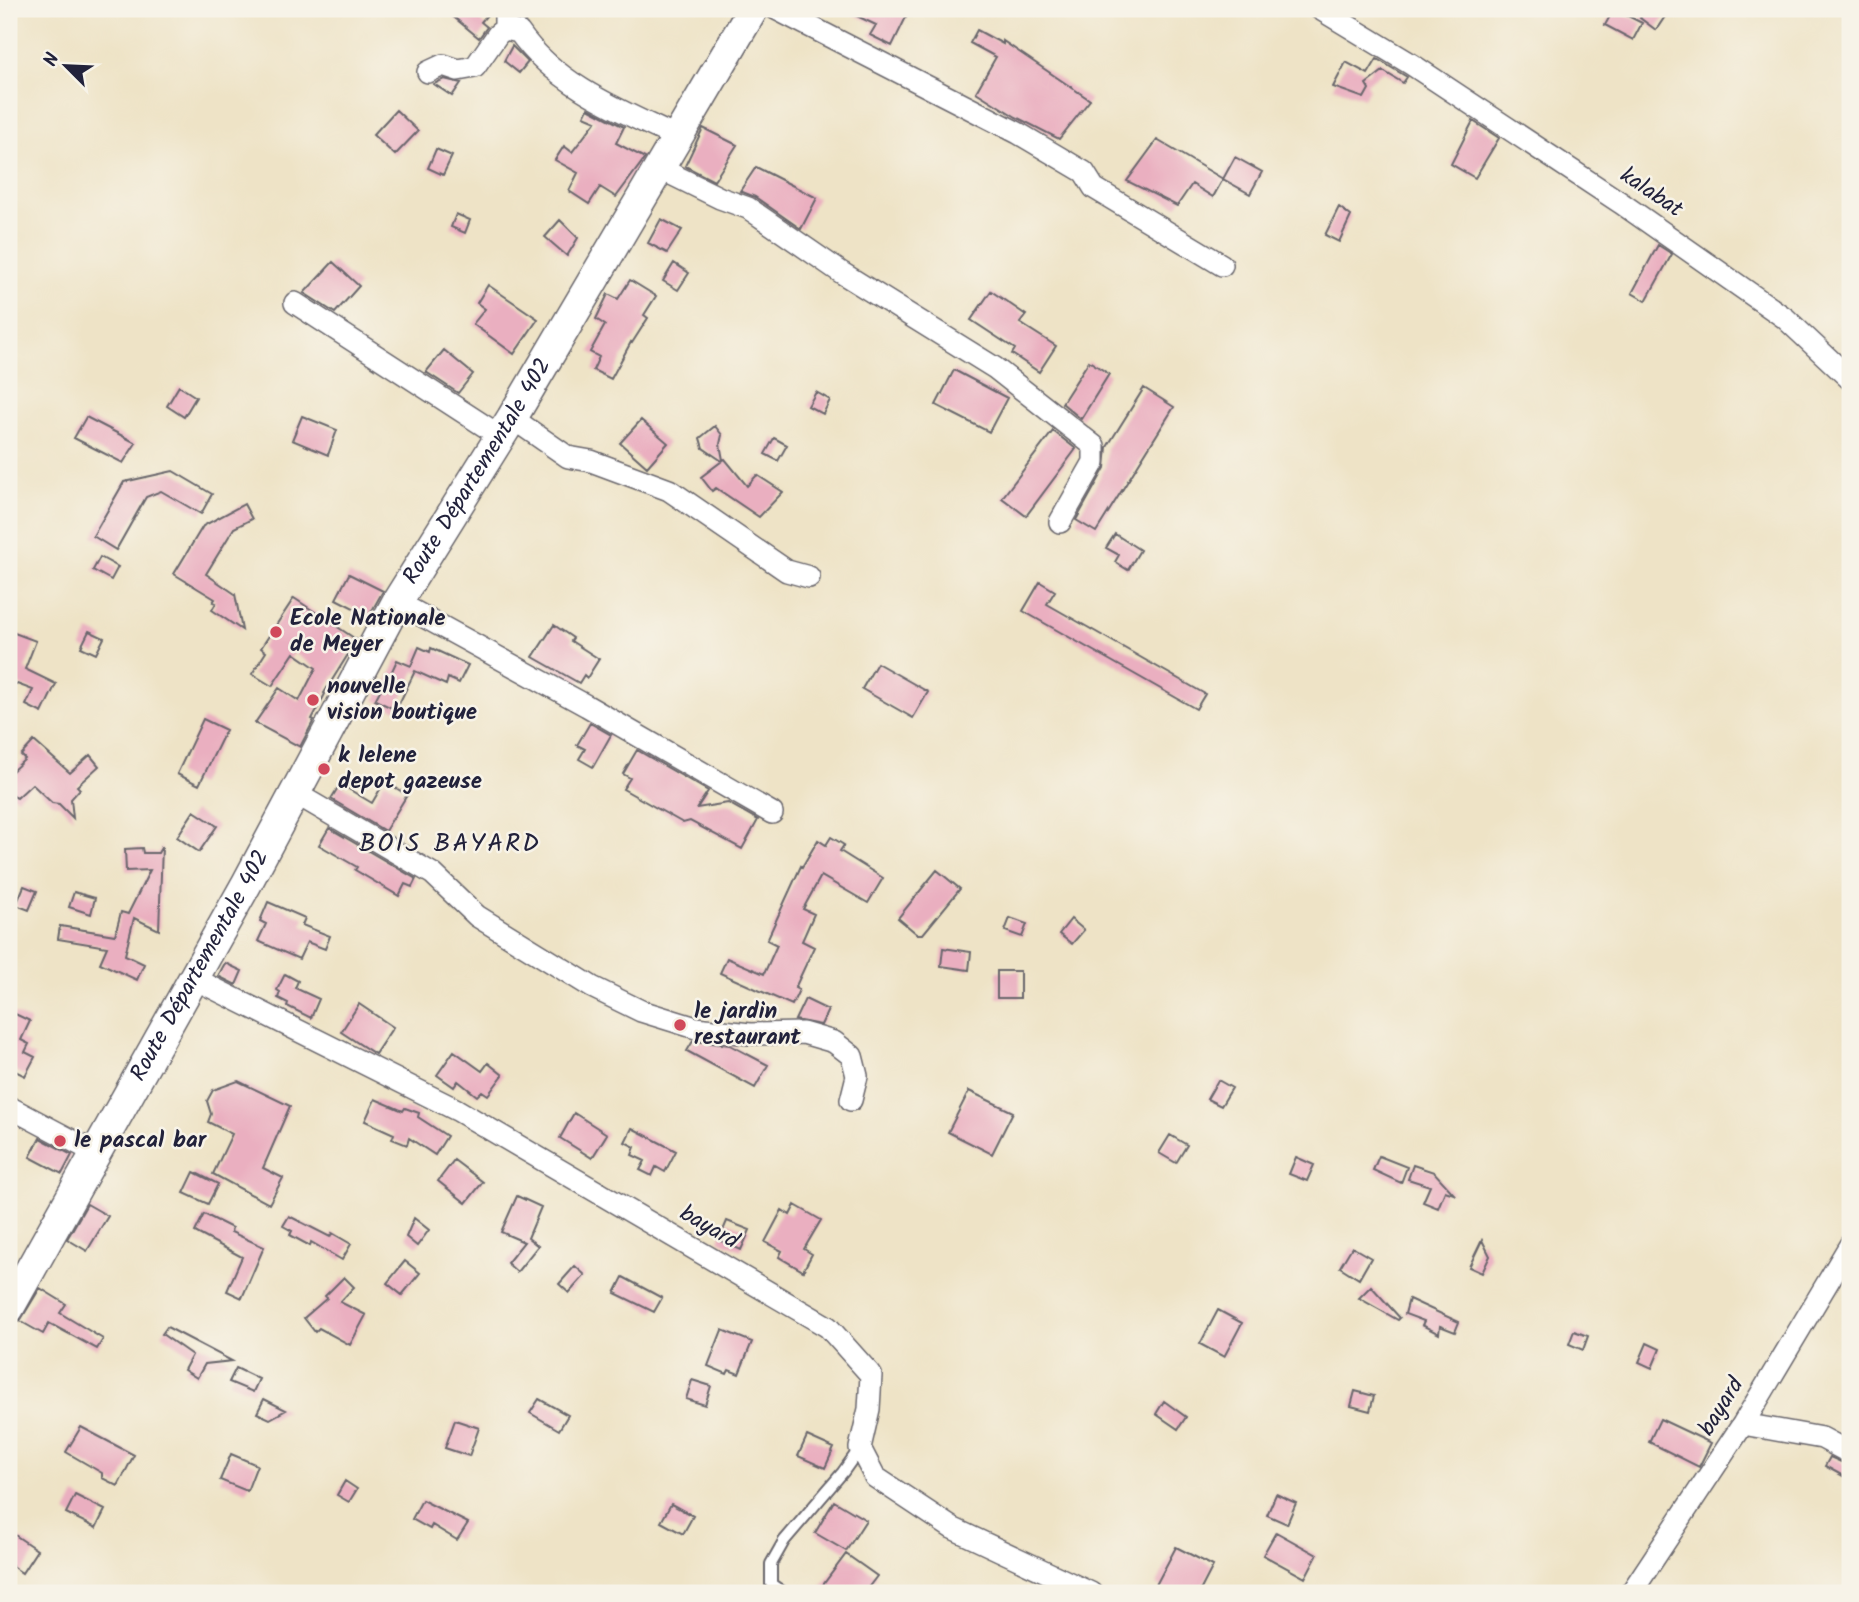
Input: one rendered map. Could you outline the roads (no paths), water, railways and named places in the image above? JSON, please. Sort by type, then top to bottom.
[{"type":"main road","name":"Route Départementale 402","points":[[9,1308],[193,981],[397,602],[506,427],[753,9]]},
{"type":"street","points":[[776,9],[1018,133],[1084,172],[1094,188],[1222,265]]},
{"type":"street","name":"kalabat","points":[[1320,9],[1410,64],[1621,203],[1785,318],[1850,379]]},
{"type":"street","points":[[428,72],[443,65],[458,70],[475,67],[505,19],[519,32],[534,53],[601,101],[678,138]]},
{"type":"street","points":[[659,169],[748,208],[842,273],[995,368],[1094,446],[1094,462],[1060,522]]},
{"type":"street","points":[[295,303],[506,427],[568,457],[591,461],[669,490],[758,554],[787,571],[809,577]]},
{"type":"street","points":[[397,602],[587,706],[772,813]]},
{"type":"street","points":[[295,793],[433,874],[477,916],[592,988],[640,1010],[696,1028],[750,1034],[803,1033],[834,1042],[852,1056],[857,1076],[851,1100]]},
{"type":"street","name":"bayard","points":[[193,981],[207,985],[457,1110],[828,1327],[871,1375],[870,1409],[860,1448]]},
{"type":"street","points":[[9,1107],[96,1153]]},
{"type":"street","name":"bayard","points":[[1631,1593],[1744,1424],[1850,1245]]},
{"type":"street","points":[[1744,1424],[1822,1438],[1850,1454]]},
{"type":"street","points":[[860,1448],[875,1477],[952,1528],[1091,1593]]},
{"type":"lane","points":[[784,1593],[771,1584],[771,1564],[784,1541],[860,1448]]},
{"type":"place","name":"Ecole Nationale de Meyer","points":[[276,632]]},
{"type":"place","name":"nouvelle vision boutique","points":[[313,700]]},
{"type":"place","name":"k lelene depot gazeuse","points":[[324,769]]},
{"type":"place","name":"le jardin restaurant","points":[[680,1025]]},
{"type":"place","name":"le pascal bar","points":[[60,1141]]},
{"type":"district","name":"BOIS BAYARD","points":[[450,844]]}]
